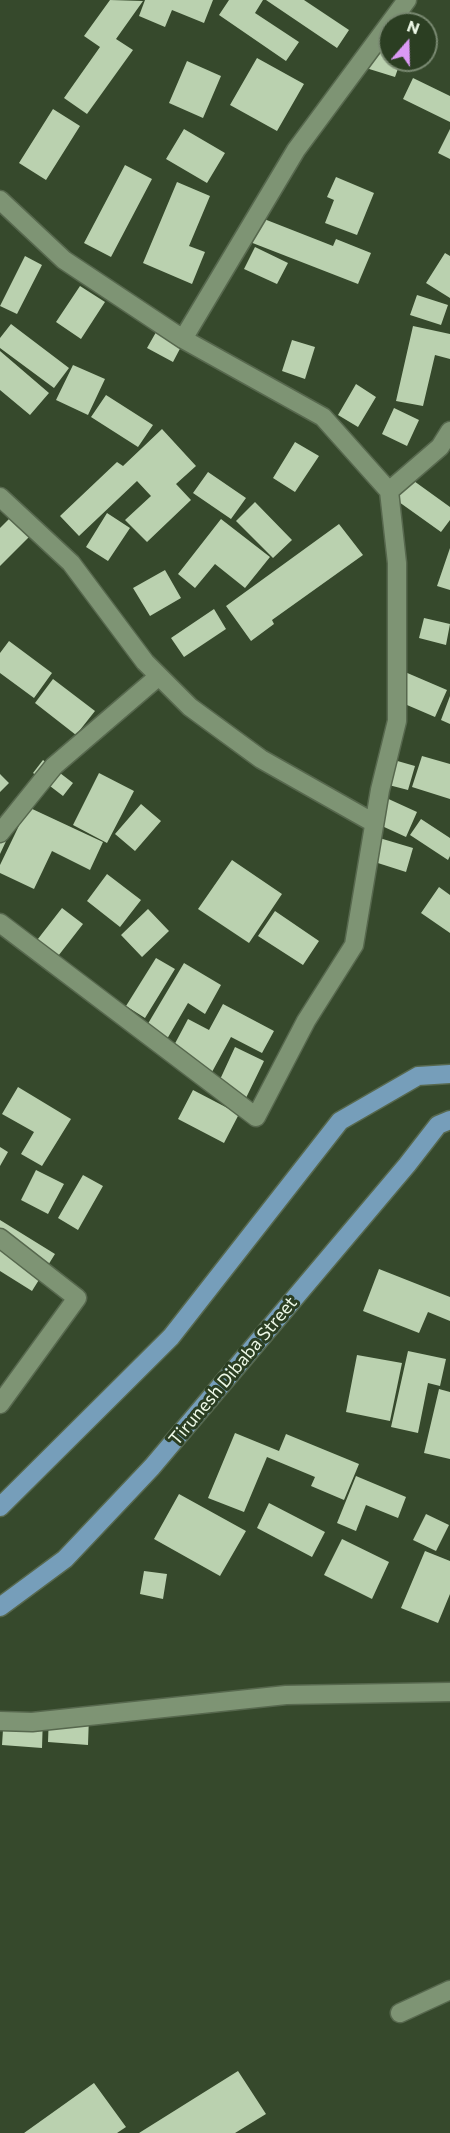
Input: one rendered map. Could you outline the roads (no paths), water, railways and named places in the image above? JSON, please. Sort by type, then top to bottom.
[{"type":"main road","points":[[0,1507],[171,1336],[340,1121],[418,1076],[450,1074]]},
{"type":"main road","name":"Tirunesh Dibaba Street","points":[[0,1607],[65,1559],[152,1467],[438,1125],[450,1120]]},
{"type":"street","points":[[183,339],[296,150],[407,0]]},
{"type":"street","points":[[0,200],[64,260],[183,339],[324,417],[389,491],[397,563],[397,721],[374,823],[354,945],[306,1021],[255,1117],[0,923]]},
{"type":"street","points":[[389,491],[440,447],[450,431]]},
{"type":"street","points":[[0,497],[71,563],[145,662],[190,707],[261,759],[374,823]]},
{"type":"street","points":[[0,833],[54,765],[159,676]]},
{"type":"street","points":[[0,1238],[78,1298],[0,1404]]},
{"type":"street","points":[[0,1721],[32,1722],[286,1695],[450,1692]]},
{"type":"street","points":[[400,2013],[450,1990]]}]
